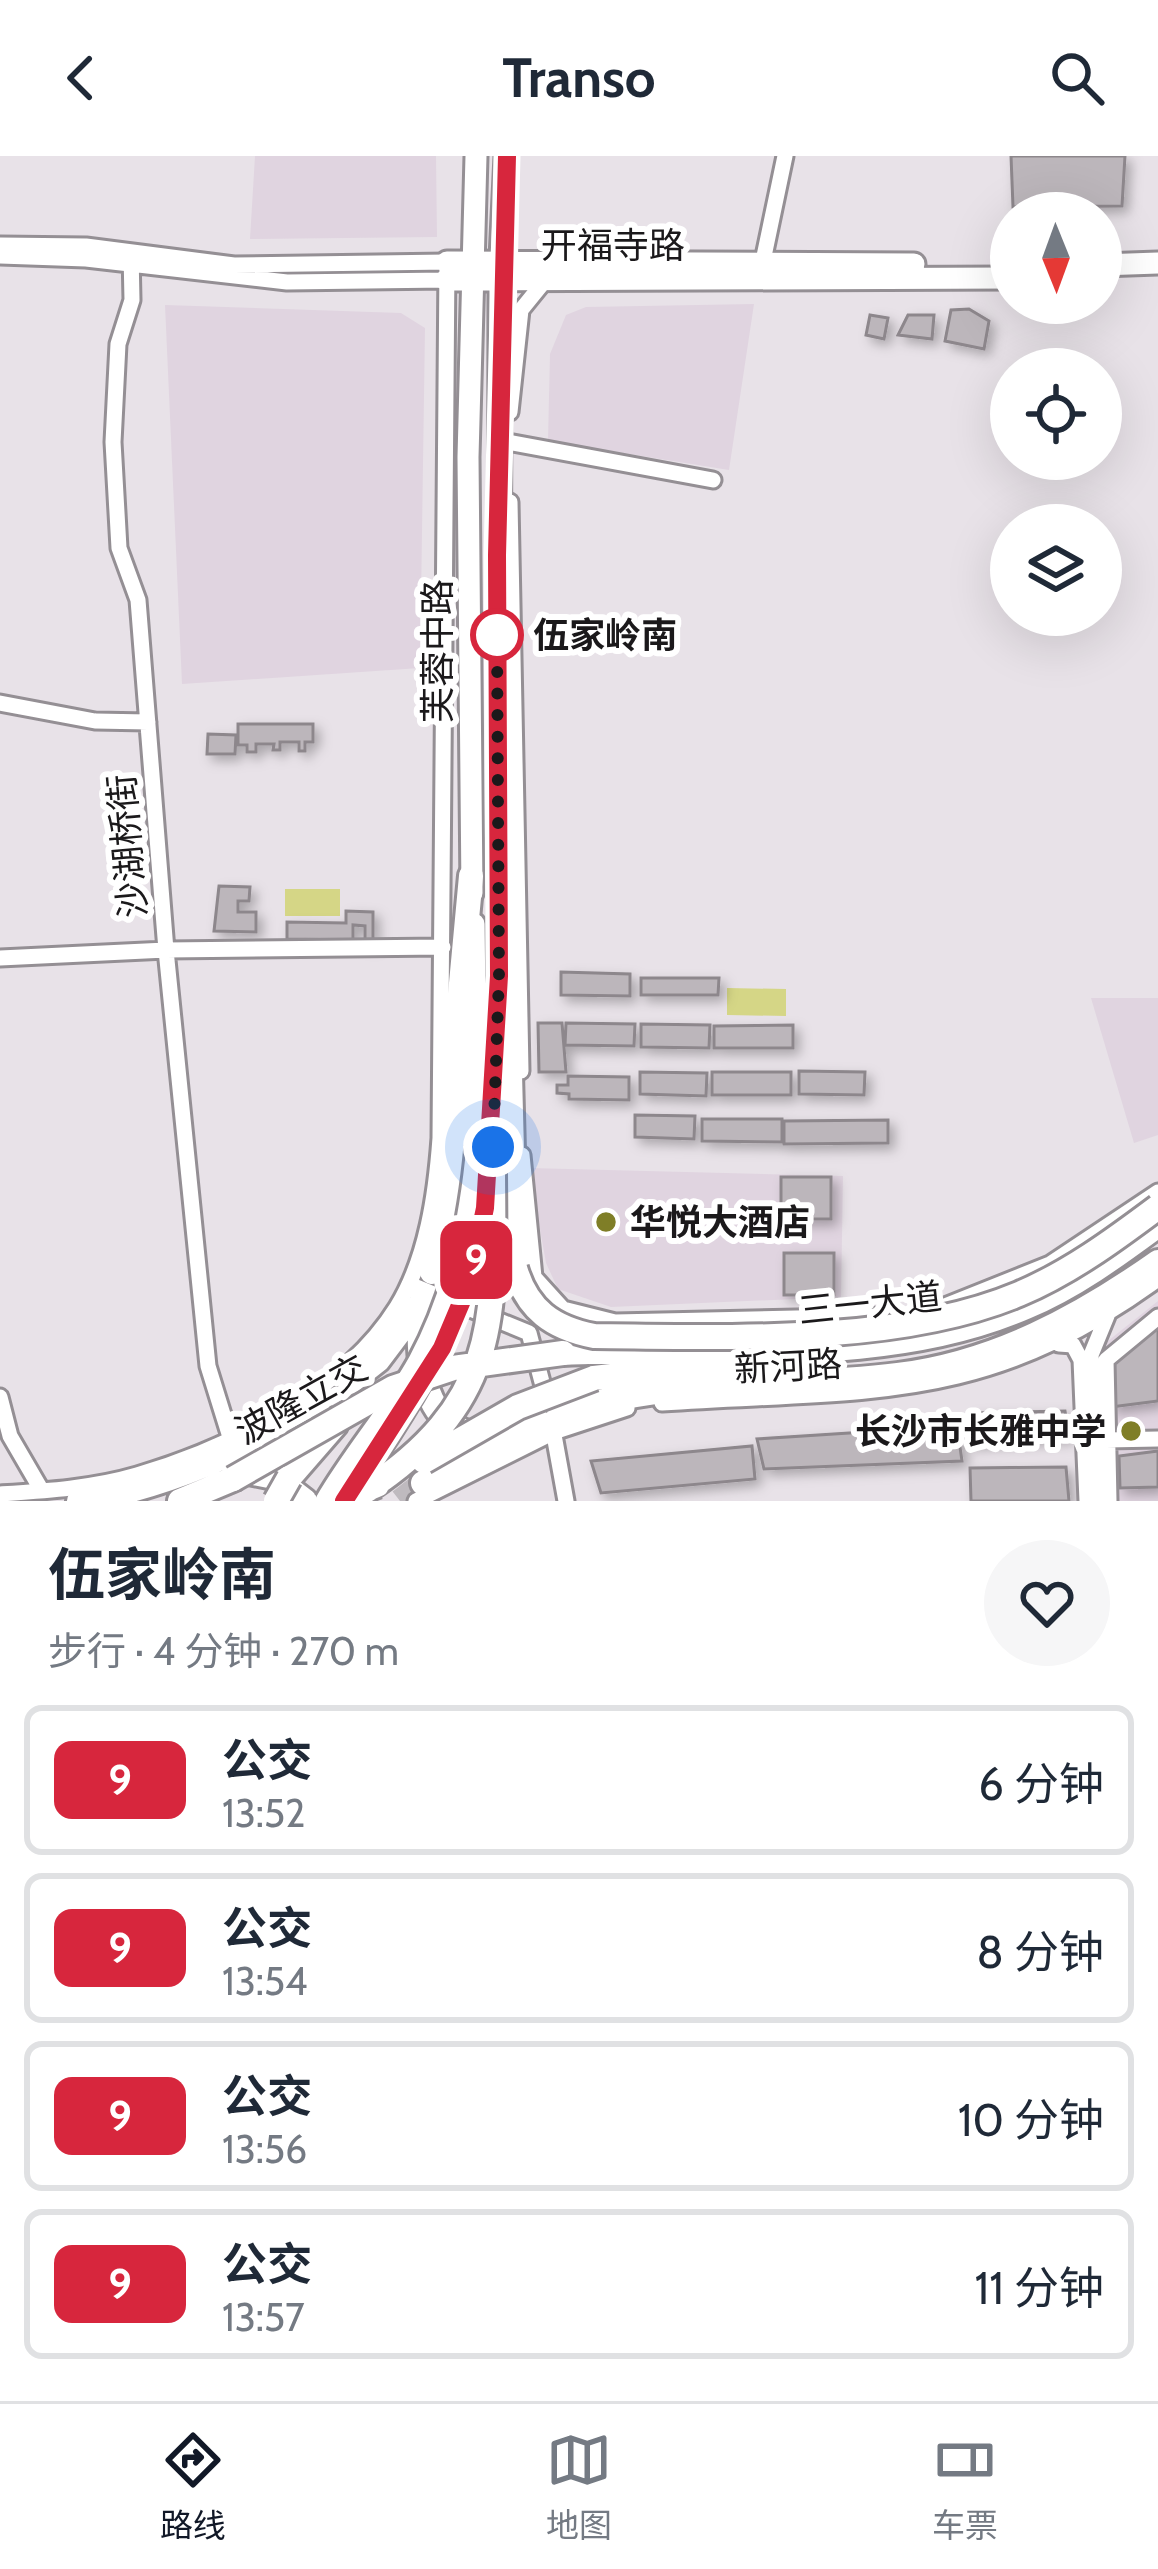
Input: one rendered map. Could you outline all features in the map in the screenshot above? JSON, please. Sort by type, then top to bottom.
[{"type":"highway","points":[[471,876],[460,994],[457,1151],[421,1285],[418,1354],[432,1403],[460,1430],[490,1437],[516,1434],[630,1393],[896,1375],[964,1361],[1054,1336],[1158,1262]]},
{"type":"highway","points":[[499,976],[510,1073],[515,1268],[538,1312],[555,1325],[594,1336],[885,1330],[959,1316],[1035,1286],[1158,1208]]},
{"type":"highway","points":[[350,1497],[417,1455],[446,1424],[484,1350],[492,1291],[485,1147]]},
{"type":"highway","name":"三一大道","points":[[999,1326],[1082,1278],[1158,1225]]},
{"type":"highway","name":"三一大道","points":[[350,1497],[518,1407],[594,1378],[682,1368],[854,1364],[1066,1304],[1158,1242]]},
{"type":"highway","points":[[276,1501],[378,1360],[421,1285]]},
{"type":"highway","points":[[999,1326],[1035,1286]]},
{"type":"highway","points":[[999,1326],[1054,1336]]},
{"type":"highway","points":[[885,1330],[940,1343]]},
{"type":"highway","points":[[896,1375],[940,1343]]},
{"type":"highway","name":"三一大道","points":[[562,1353],[940,1343]]},
{"type":"highway","name":"波隆立交","points":[[174,1491],[232,1479],[355,1393],[454,1368],[562,1353]]},
{"type":"highway","points":[[80,1501],[174,1491],[205,1467],[317,1406]]},
{"type":"highway","points":[[420,1492],[516,1434]]},
{"type":"highway","points":[[205,1467],[274,1477],[305,1501]]},
{"type":"main road","name":"芙蓉中路","points":[[476,156],[471,876],[485,1147]]},
{"type":"main road","name":"芙蓉中路","points":[[485,1147],[499,976],[495,834],[506,156]]},
{"type":"main road","name":"开福寺路","points":[[447,271],[764,261],[990,266]]},
{"type":"main road","points":[[1122,264],[1158,263]]},
{"type":"main road","name":"开福寺路","points":[[501,270],[548,278],[990,278]]},
{"type":"main road","points":[[1122,277],[1158,276]]},
{"type":"main road","points":[[510,1073],[522,1156]]},
{"type":"main road","name":"波隆立交","points":[[350,1497],[419,1391],[457,1316],[478,1250],[485,1147]]},
{"type":"main road","name":"波隆立交","points":[[326,1501],[390,1407],[436,1326],[464,1240],[485,1147]]},
{"type":"street","points":[[764,261],[784,156]]},
{"type":"street","name":"开福寺路","points":[[0,244],[287,282],[447,271]]},
{"type":"street","name":"开福寺路","points":[[0,256],[132,260]]},
{"type":"street","name":"沙湖桥街","points":[[132,260],[129,321],[118,344],[113,442],[118,548],[138,600],[166,950],[208,1366],[230,1437]]},
{"type":"street","points":[[0,1494],[136,1476],[230,1437],[339,1371],[421,1285],[437,1181],[443,947],[447,271]]},
{"type":"street","points":[[548,278],[521,310],[512,363],[508,442],[522,1156],[534,1277],[553,1303],[578,1316],[615,1322],[897,1316],[978,1295],[1049,1264],[1158,1192]]},
{"type":"street","points":[[508,442],[712,480]]},
{"type":"street","points":[[0,703],[95,721],[148,722]]},
{"type":"street","points":[[0,958],[166,950],[443,947]]},
{"type":"street","name":"新河路","points":[[420,1492],[550,1423],[664,1402],[925,1386],[999,1367],[1054,1336],[1108,1315],[1158,1280]]},
{"type":"street","points":[[421,1285],[529,1333]]},
{"type":"street","points":[[529,1333],[553,1303]]},
{"type":"street","points":[[1099,1501],[1090,1355],[1108,1315]]},
{"type":"street","points":[[1109,1501],[1106,1360],[1158,1317]]},
{"type":"street","points":[[529,1333],[566,1501]]},
{"type":"street","points":[[1054,1336],[1073,1345],[1081,1360],[1088,1501]]},
{"type":"street","points":[[0,1397],[10,1436],[42,1491]]},
{"type":"street","points":[[1106,1440],[1158,1439]]},
{"type":"shaded area","points":[[255,156],[436,156],[437,237],[250,239]]},
{"type":"shaded area","points":[[754,304],[729,470],[548,441],[550,354],[566,315],[586,307]]},
{"type":"shaded area","points":[[165,305],[401,313],[425,328],[420,668],[182,684]]},
{"type":"shaded area","points":[[1091,998],[1158,998],[1158,1135],[1134,1143]]},
{"type":"shaded area","points":[[529,1168],[843,1176],[841,1297],[611,1307],[558,1289],[546,1263]]},
{"type":"shaded area","name":"长沙市长雅中学","points":[[1158,1301],[1158,1501],[1108,1501],[1100,1361],[1108,1341]]},
{"type":"green space","points":[[285,889],[340,889],[340,916],[285,916]]},
{"type":"green space","points":[[727,988],[786,989],[786,1016],[727,1015]]},
{"type":"building","points":[[1011,156],[1125,156],[1122,206],[1122,192],[1012,192]]},
{"type":"building","points":[[969,309],[989,321],[984,349],[945,341],[951,310]]},
{"type":"building","points":[[870,315],[888,318],[884,339],[866,335]]},
{"type":"building","points":[[908,315],[934,315],[932,339],[898,335]]},
{"type":"building","points":[[238,724],[313,724],[313,742],[305,742],[305,751],[299,751],[299,742],[280,742],[280,750],[273,750],[274,744],[256,744],[256,752],[247,752],[247,745],[238,745]]},
{"type":"building","points":[[208,734],[236,735],[235,754],[207,754]]},
{"type":"building","points":[[219,886],[250,887],[249,901],[238,901],[238,912],[256,912],[256,932],[214,931]]},
{"type":"building","points":[[346,911],[373,912],[373,942],[365,942],[365,926],[353,925],[353,940],[287,939],[287,922],[346,923]]},
{"type":"building","points":[[561,972],[630,974],[630,996],[561,995]]},
{"type":"building","points":[[641,978],[719,978],[718,995],[641,995]]},
{"type":"building","points":[[538,1023],[562,1023],[566,1072],[539,1072]]},
{"type":"building","points":[[566,1023],[635,1024],[634,1046],[565,1045]]},
{"type":"building","points":[[641,1024],[710,1025],[709,1048],[641,1047]]},
{"type":"building","points":[[793,1025],[793,1048],[714,1048],[714,1026]]},
{"type":"building","points":[[799,1071],[865,1072],[864,1095],[799,1094]]},
{"type":"building","points":[[640,1072],[707,1073],[706,1096],[640,1094]]},
{"type":"building","points":[[712,1072],[791,1072],[791,1095],[712,1095]]},
{"type":"building","points":[[568,1076],[629,1077],[629,1100],[569,1099],[569,1094],[557,1093],[557,1085],[568,1085]]},
{"type":"building","points":[[635,1115],[695,1116],[694,1139],[635,1137]]},
{"type":"building","points":[[702,1119],[782,1119],[782,1142],[702,1141]]},
{"type":"building","points":[[888,1120],[888,1143],[784,1144],[784,1121]]},
{"type":"building","points":[[781,1177],[831,1177],[831,1219],[781,1219]]},
{"type":"building","points":[[784,1253],[834,1253],[834,1295],[784,1295]]},
{"type":"building","points":[[1158,1326],[1158,1401],[1111,1407],[1114,1360]]},
{"type":"building","points":[[1065,1411],[1069,1436],[968,1443],[971,1413]]},
{"type":"building","points":[[957,1426],[962,1461],[764,1469],[757,1439]]},
{"type":"building","points":[[752,1446],[755,1479],[601,1493],[591,1461]]},
{"type":"building","points":[[1158,1451],[1158,1487],[1120,1488],[1119,1456]]},
{"type":"building","points":[[1066,1467],[1069,1501],[971,1501],[970,1468]]},
{"type":"tunnel","points":[[400,1501],[423,1483]]},
{"type":"bus line","name":"9","points":[[344,1501],[419,1391],[457,1316],[478,1250],[493,1147],[499,976],[495,834],[500,278],[507,156]]},
{"type":"place","name":"伍家岭南","points":[[497,635]]},
{"type":"place","name":"华悦大酒店","points":[[606,1222]]},
{"type":"place","name":"长沙市长雅中学","points":[[1131,1431]]},
{"type":"route","points":[[493,1147],[499,976],[497,635]]}]
